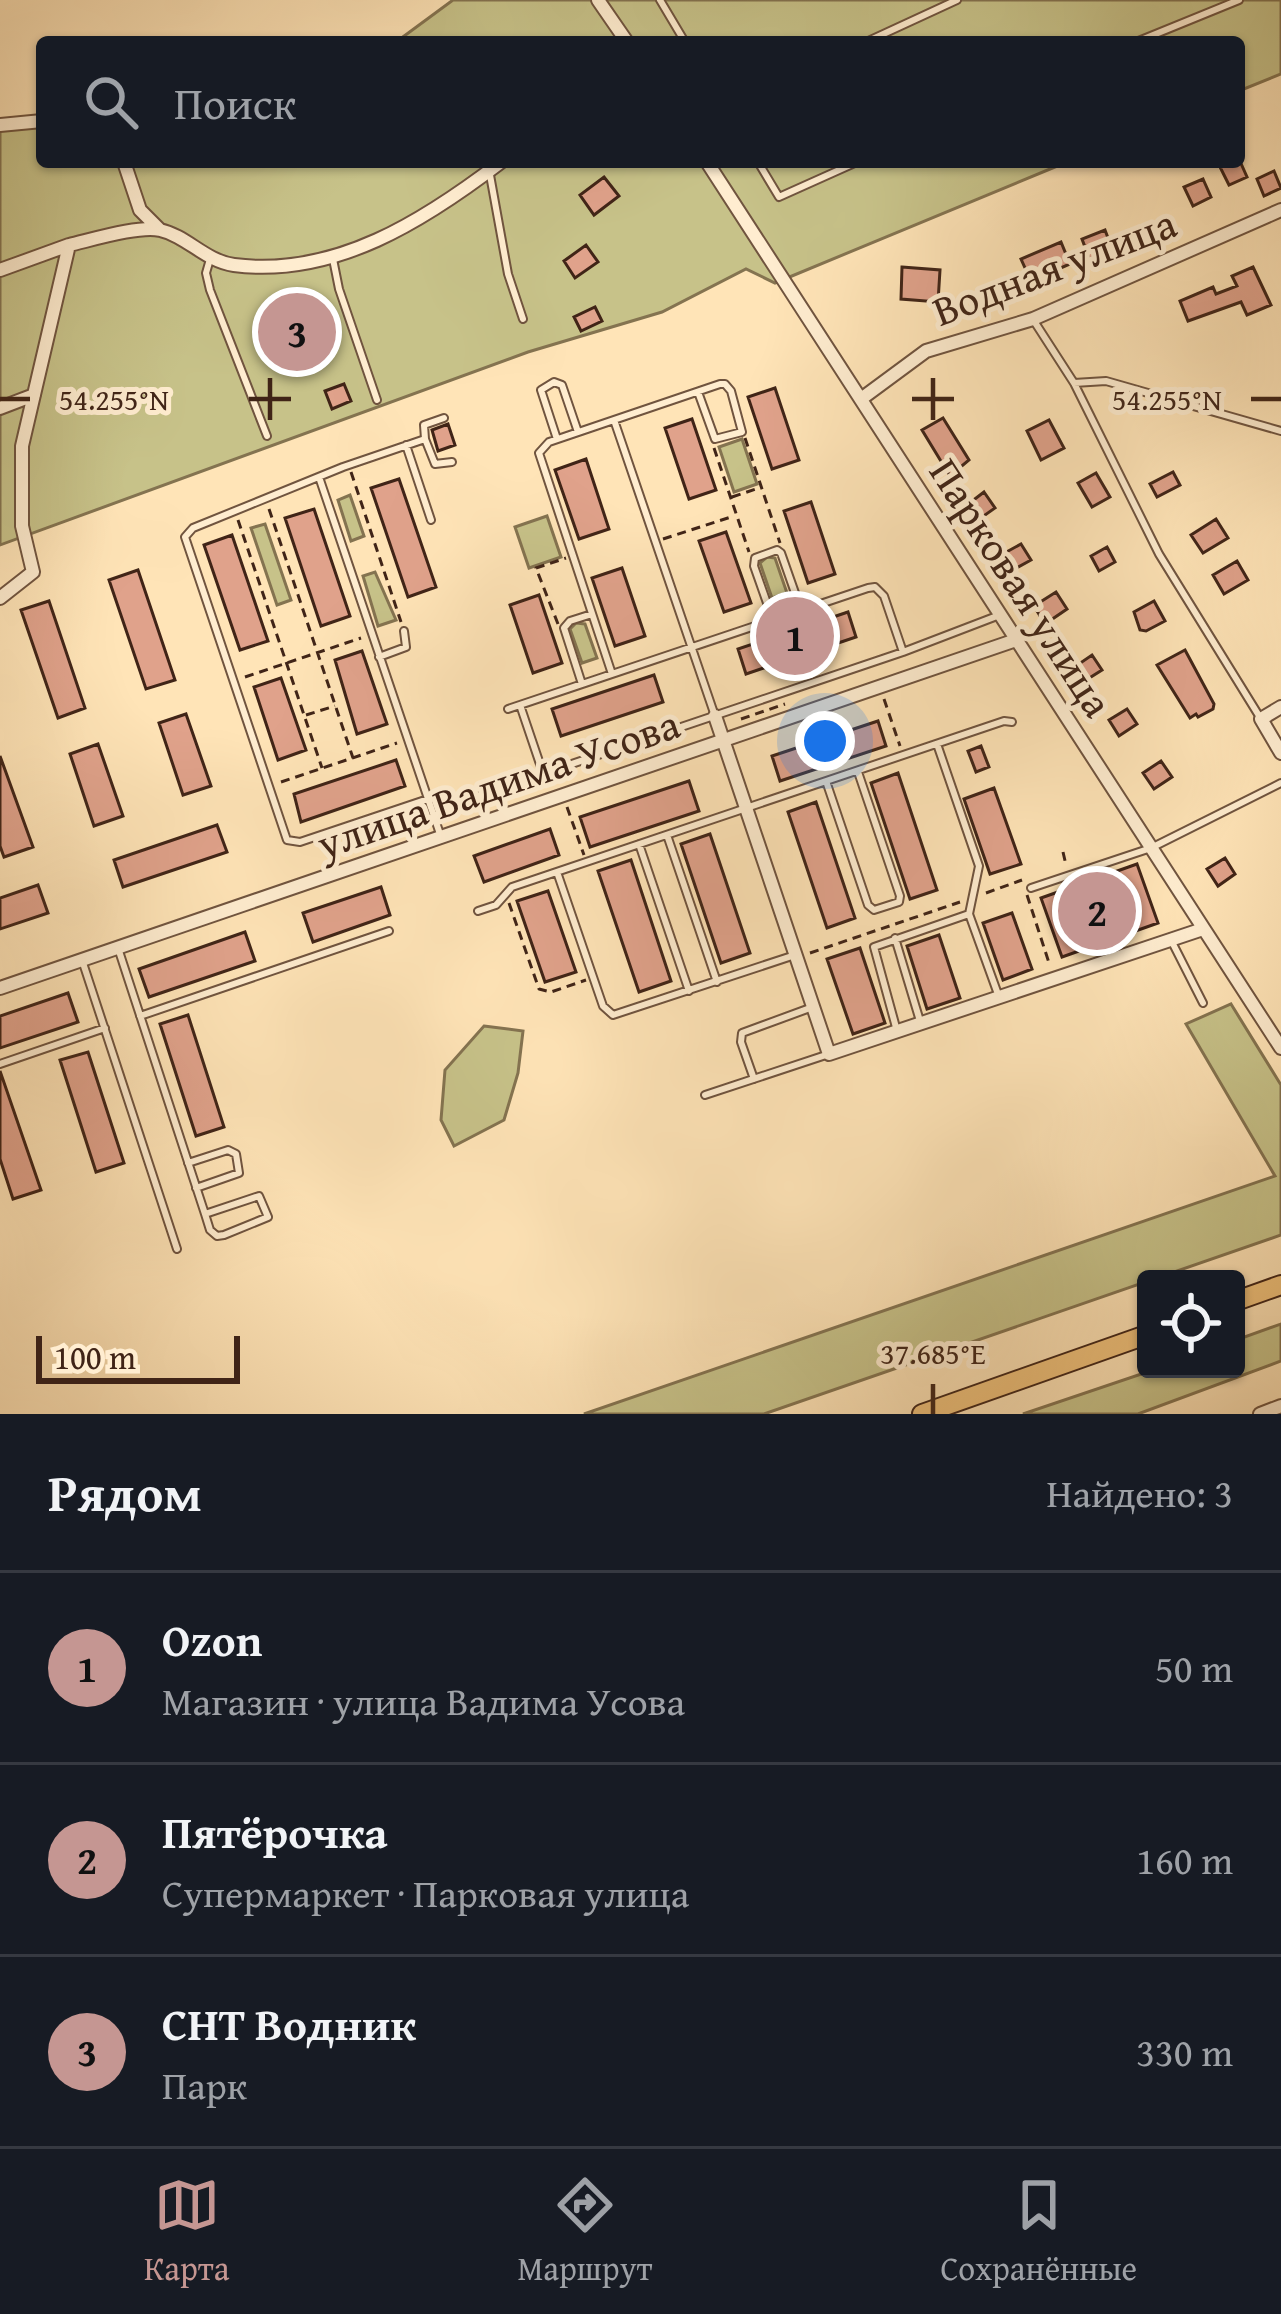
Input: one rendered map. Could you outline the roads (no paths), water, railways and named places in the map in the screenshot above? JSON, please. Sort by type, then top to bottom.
[{"type":"main road","points":[[1245,1298],[1281,1285]]},
{"type":"main road","points":[[922,1414],[1137,1338]]},
{"type":"street","points":[[598,0],[623,36]]},
{"type":"street","points":[[0,124],[36,121]]},
{"type":"street","points":[[126,168],[140,210],[159,229],[210,259],[257,265],[333,259],[435,212],[493,168]]},
{"type":"street","name":"Парковая улица","points":[[711,168],[1281,1048]]},
{"type":"street","name":"Водная улица","points":[[861,399],[926,351],[1033,319],[1281,210]]},
{"type":"street","points":[[0,270],[69,245],[159,229]]},
{"type":"street","points":[[0,598],[33,572],[22,526],[22,446],[69,245]]},
{"type":"street","points":[[0,408],[34,395]]},
{"type":"street","name":"улица Вадима Усова","points":[[0,988],[1016,640]]},
{"type":"street","points":[[1281,707],[1261,719],[1281,753]]},
{"type":"street","points":[[715,716],[829,1054],[1203,929]]},
{"type":"street","points":[[1260,1414],[1281,1406]]},
{"type":"lane","points":[[660,0],[681,36]]},
{"type":"lane","points":[[879,36],[957,0]]},
{"type":"lane","points":[[1151,36],[1239,0]]},
{"type":"lane","points":[[762,168],[779,197],[843,168]]},
{"type":"lane","points":[[489,171],[508,274],[523,319]]},
{"type":"lane","points":[[210,259],[206,273],[210,290],[267,436]]},
{"type":"lane","points":[[333,259],[377,400]]},
{"type":"lane","points":[[1033,319],[1074,383],[1159,554],[1261,719]]},
{"type":"lane","points":[[1074,383],[1106,381],[1281,430]]},
{"type":"lane","points":[[557,439],[541,390],[554,382],[562,385],[578,432]]},
{"type":"lane","points":[[612,674],[539,459],[541,447],[720,384],[729,387],[742,432],[715,439],[698,392]]},
{"type":"lane","points":[[444,418],[424,425],[425,439],[435,464],[452,462]]},
{"type":"lane","points":[[614,420],[715,716]]},
{"type":"lane","points":[[425,439],[265,498],[193,528],[185,537],[284,835],[293,842],[428,799]]},
{"type":"lane","points":[[406,445],[431,520]]},
{"type":"lane","points":[[319,477],[441,838]]},
{"type":"lane","points":[[773,620],[755,558],[777,550],[784,557],[802,610]]},
{"type":"lane","points":[[508,709],[875,587],[884,596],[903,652]]},
{"type":"lane","points":[[583,684],[564,628],[592,614]]},
{"type":"lane","points":[[434,817],[477,796],[903,652],[1000,614]]},
{"type":"lane","points":[[380,657],[406,647],[404,632]]},
{"type":"lane","points":[[520,705],[543,773]]},
{"type":"lane","points":[[478,911],[496,905],[505,892],[557,872],[1012,722]]},
{"type":"lane","points":[[938,744],[979,866],[969,914],[999,997]]},
{"type":"lane","points":[[826,781],[870,908],[880,909],[899,902],[900,896],[858,771]]},
{"type":"lane","points":[[1031,888],[1151,848],[1281,783]]},
{"type":"lane","points":[[668,835],[717,982]]},
{"type":"lane","points":[[639,844],[689,991]]},
{"type":"lane","points":[[557,872],[603,1006],[613,1015],[796,956]]},
{"type":"lane","points":[[897,1031],[873,952],[878,944],[969,914]]},
{"type":"lane","points":[[140,1016],[389,931]]},
{"type":"lane","points":[[895,938],[921,1023]]},
{"type":"lane","points":[[1171,940],[1203,1003]]},
{"type":"lane","points":[[118,948],[210,1230],[217,1236],[268,1217],[259,1196],[205,1214]]},
{"type":"lane","points":[[82,960],[177,1250]]},
{"type":"lane","points":[[754,1079],[742,1033],[813,1007]]},
{"type":"lane","points":[[0,1064],[105,1028]]},
{"type":"lane","points":[[705,1095],[829,1054]]},
{"type":"lane","points":[[188,1163],[232,1150],[240,1167],[235,1175],[196,1188]]},
{"type":"place","name":"СНТ Водник","points":[[297,332]]},
{"type":"place","name":"Ozon","points":[[795,636]]},
{"type":"place","name":"Пятёрочка","points":[[1097,911]]}]
